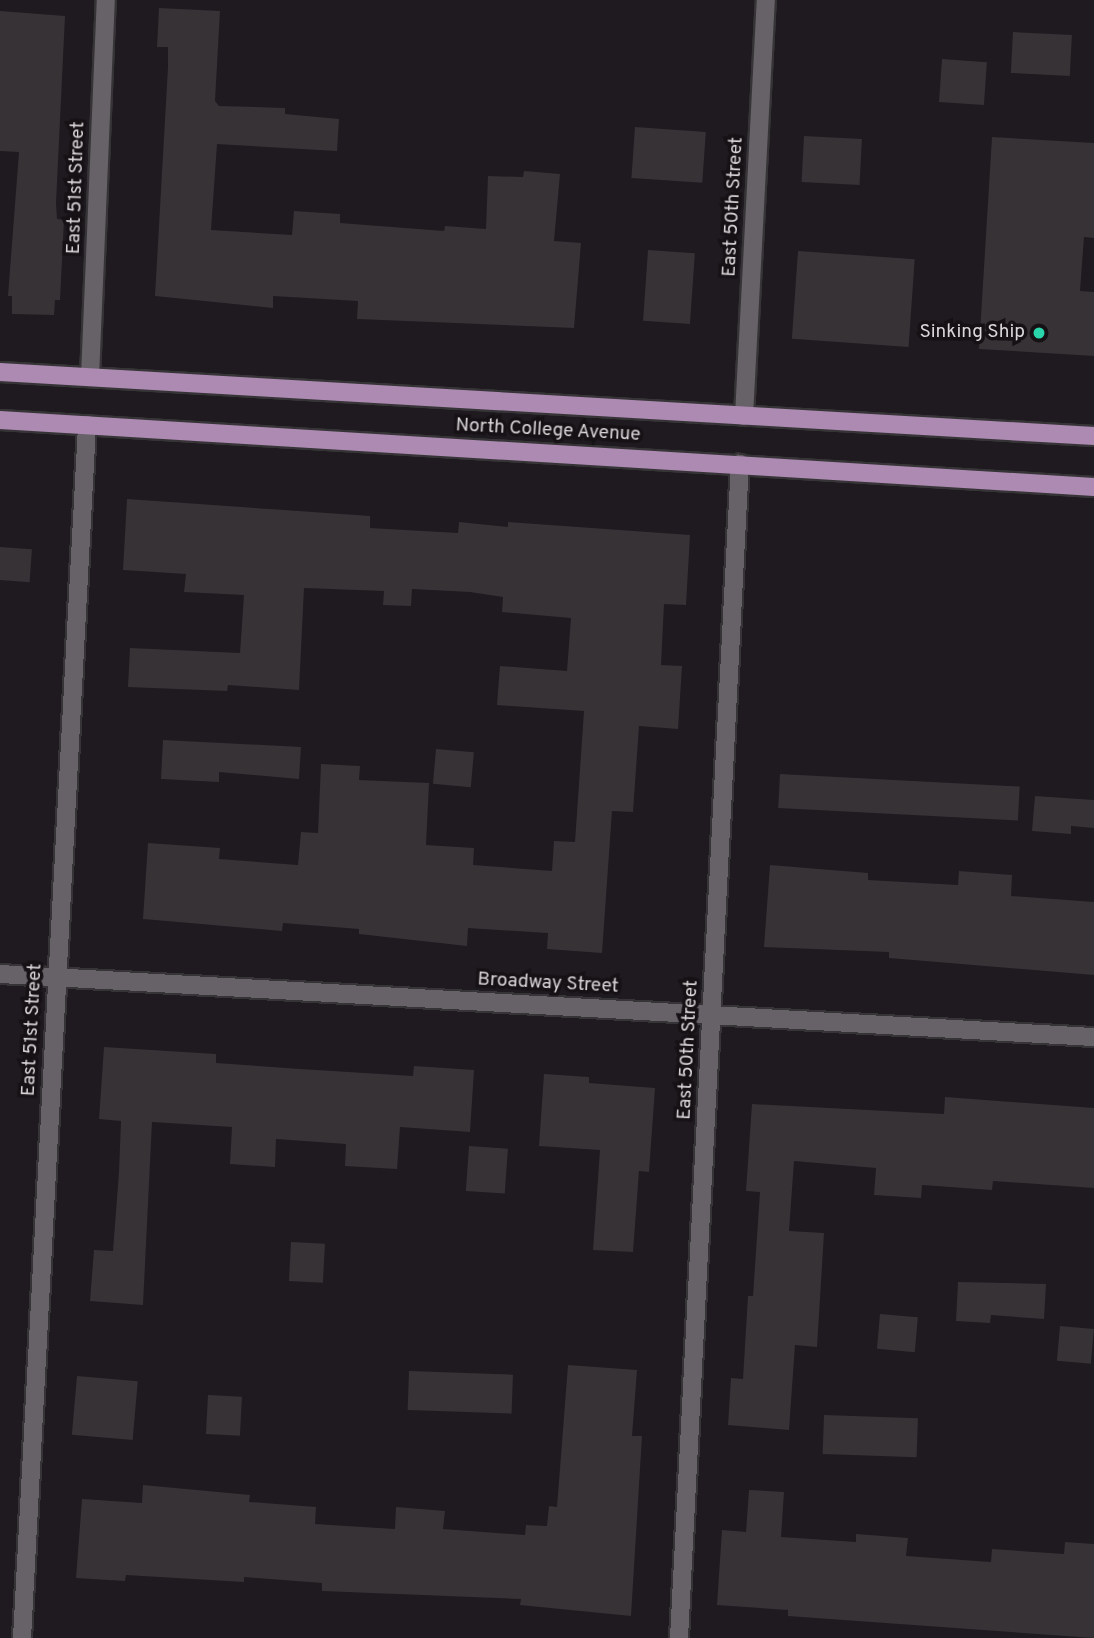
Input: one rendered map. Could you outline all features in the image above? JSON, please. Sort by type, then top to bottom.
[{"type":"main road","name":"North College Avenue","points":[[0,372],[1094,436]]},
{"type":"main road","name":"North College Avenue","points":[[0,421],[1094,487]]},
{"type":"street","name":"East 51st Street","points":[[90,377],[106,0]]},
{"type":"street","name":"East 50th Street","points":[[744,416],[766,0]]},
{"type":"street","name":"East 51st Street","points":[[22,1638],[87,425]]},
{"type":"street","name":"East 50th Street","points":[[679,1638],[740,464]]},
{"type":"street","name":"Broadway Street","points":[[0,974],[1094,1037]]},
{"type":"building","points":[[159,8],[220,11],[215,101],[219,106],[285,108],[285,114],[339,119],[337,151],[217,144],[211,230],[292,235],[294,211],[340,214],[340,223],[444,231],[445,226],[486,229],[488,176],[523,177],[524,171],[560,174],[554,241],[581,243],[574,328],[357,319],[358,301],[273,296],[273,308],[155,296],[168,67],[168,47],[157,47]]},
{"type":"building","points":[[0,11],[65,16],[56,203],[57,219],[64,220],[60,300],[55,300],[54,315],[12,314],[12,296],[8,296],[19,152],[0,151]]},
{"type":"building","points":[[1013,32],[1072,35],[1070,76],[1011,73]]},
{"type":"building","points":[[942,59],[987,62],[984,105],[939,102]]},
{"type":"building","points":[[635,127],[706,132],[702,183],[631,178]]},
{"type":"building","points":[[804,136],[862,139],[860,185],[802,182]]},
{"type":"building","points":[[992,137],[1094,143],[1094,238],[1084,237],[1080,291],[1094,292],[1094,356],[979,349]]},
{"type":"building","points":[[648,250],[695,253],[690,324],[643,321]]},
{"type":"building","points":[[798,251],[915,259],[909,347],[792,339]]},
{"type":"building","points":[[127,499],[370,516],[370,528],[458,533],[459,522],[508,527],[508,522],[690,535],[686,605],[664,604],[661,665],[682,666],[678,729],[639,726],[633,812],[612,811],[602,953],[547,949],[548,933],[468,928],[467,946],[359,934],[359,929],[283,923],[282,931],[143,919],[148,843],[220,848],[219,859],[298,865],[301,832],[318,833],[321,764],[360,766],[359,780],[429,783],[426,845],[474,848],[473,865],[552,871],[554,841],[575,842],[584,711],[497,705],[500,666],[567,671],[571,618],[502,612],[503,597],[470,592],[412,589],[411,606],[383,605],[384,591],[304,588],[299,690],[228,685],[227,691],[128,687],[130,648],[240,653],[244,595],[184,592],[186,574],[123,570]]},
{"type":"building","points":[[0,547],[32,549],[30,582],[0,580]]},
{"type":"building","points":[[163,740],[301,747],[299,779],[219,772],[219,782],[161,779]]},
{"type":"building","points":[[436,749],[474,752],[471,787],[433,784]]},
{"type":"building","points":[[780,774],[1020,787],[1018,821],[778,808]]},
{"type":"building","points":[[1035,796],[1094,800],[1094,828],[1071,826],[1071,834],[1032,831]]},
{"type":"building","points":[[770,865],[868,873],[868,880],[958,885],[959,871],[1012,875],[1011,896],[1094,902],[1094,975],[889,958],[889,952],[764,947]]},
{"type":"building","points":[[104,1047],[216,1054],[216,1063],[300,1069],[413,1076],[414,1066],[474,1070],[470,1132],[400,1127],[397,1169],[345,1166],[346,1144],[276,1139],[275,1167],[230,1164],[232,1127],[152,1122],[143,1305],[90,1301],[94,1250],[113,1251],[119,1172],[121,1121],[99,1119]]},
{"type":"building","points":[[544,1074],[589,1077],[589,1083],[655,1088],[649,1172],[639,1171],[633,1252],[593,1250],[600,1150],[539,1146]]},
{"type":"building","points":[[945,1097],[1094,1108],[1094,1188],[993,1181],[992,1190],[922,1185],[921,1198],[874,1195],[876,1168],[794,1161],[789,1231],[824,1233],[817,1347],[795,1345],[789,1430],[728,1425],[731,1378],[743,1379],[748,1296],[753,1296],[760,1192],[746,1191],[752,1104],[944,1114]]},
{"type":"building","points":[[469,1146],[508,1149],[505,1194],[466,1191]]},
{"type":"building","points":[[291,1242],[325,1244],[323,1283],[289,1281]]},
{"type":"building","points":[[958,1282],[1046,1284],[1044,1319],[991,1315],[990,1323],[956,1321]]},
{"type":"building","points":[[880,1314],[918,1317],[915,1352],[877,1349]]},
{"type":"building","points":[[1060,1326],[1094,1329],[1091,1364],[1057,1361]]},
{"type":"building","points":[[568,1365],[637,1370],[632,1436],[642,1436],[631,1616],[520,1605],[521,1599],[322,1591],[322,1583],[244,1577],[244,1582],[126,1575],[125,1581],[76,1578],[82,1499],[142,1503],[143,1485],[250,1495],[249,1502],[316,1507],[315,1524],[395,1529],[396,1507],[445,1511],[443,1529],[525,1535],[526,1525],[547,1526],[549,1506],[557,1507]]},
{"type":"building","points":[[409,1371],[513,1375],[512,1414],[408,1410]]},
{"type":"building","points":[[77,1376],[138,1381],[133,1440],[72,1435]]},
{"type":"building","points":[[208,1395],[242,1397],[240,1436],[206,1434]]},
{"type":"building","points":[[824,1415],[918,1418],[917,1457],[823,1454]]},
{"type":"building","points":[[749,1490],[784,1492],[781,1537],[856,1542],[856,1534],[908,1538],[906,1556],[991,1562],[992,1549],[1064,1554],[1065,1542],[1094,1544],[1094,1638],[788,1616],[788,1610],[717,1605],[722,1530],[746,1532]]},
{"type":"place","name":"Sinking Ship","points":[[1039,333]]}]
